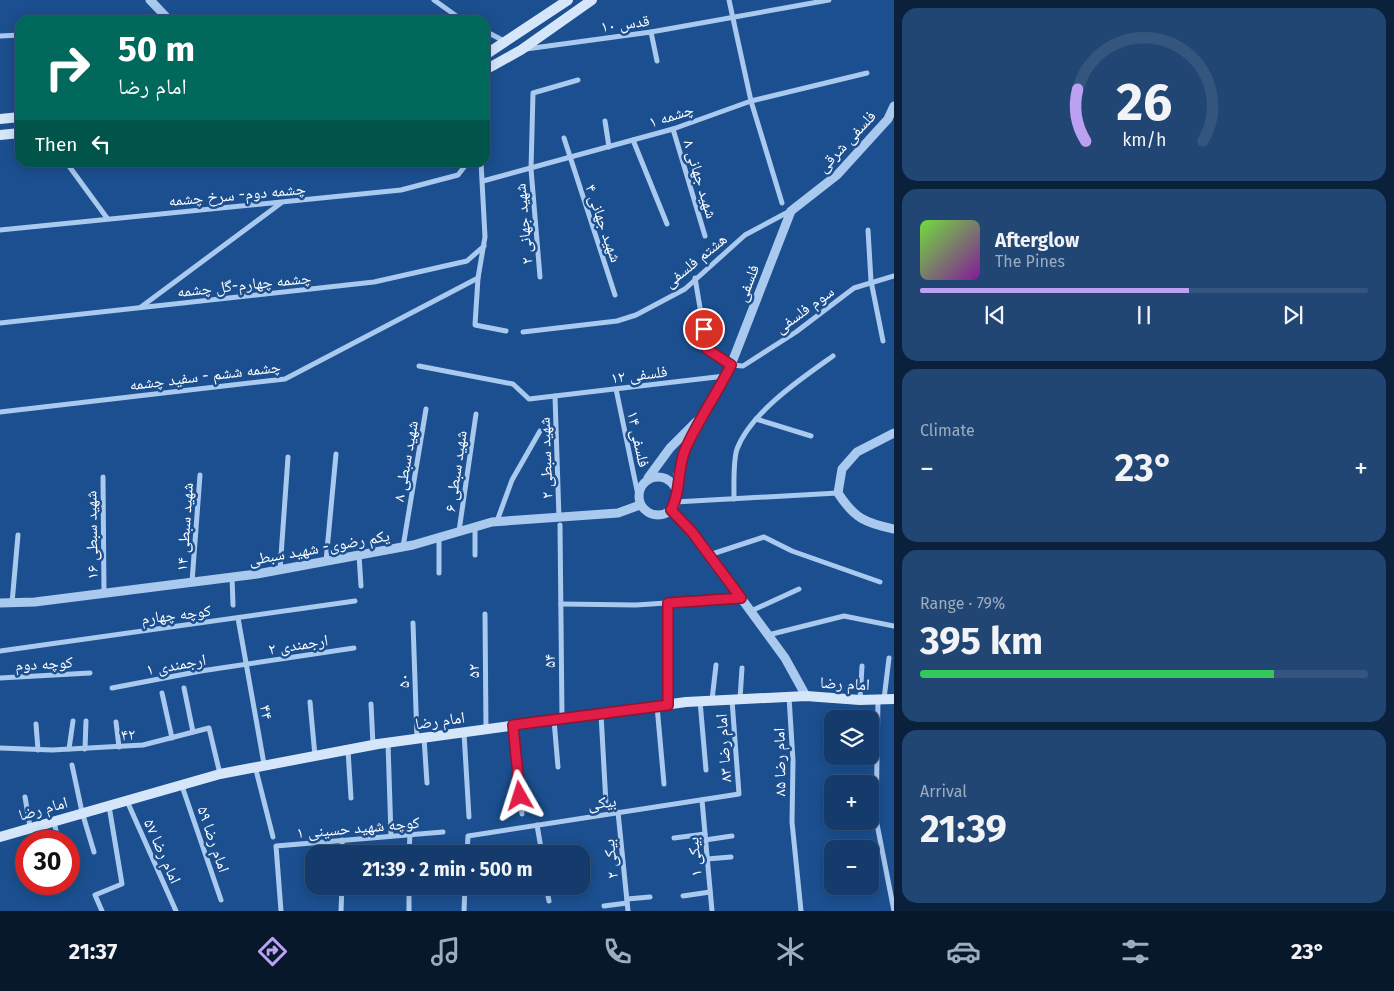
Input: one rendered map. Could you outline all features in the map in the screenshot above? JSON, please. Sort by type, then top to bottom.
[{"type":"main road","points":[[490,51],[568,0]]},
{"type":"main road","points":[[490,67],[521,50],[592,0]]},
{"type":"main road","points":[[0,119],[15,118]]},
{"type":"main road","points":[[0,135],[15,134]]},
{"type":"main road","name":"امام رضا","points":[[0,837],[220,774],[259,765],[373,745],[700,701],[806,696],[860,700],[885,699]]},
{"type":"street","points":[[150,0],[164,15]]},
{"type":"street","points":[[434,0],[455,15]]},
{"type":"street","points":[[729,0],[751,100],[782,203]]},
{"type":"street","name":"قدس ۱۰","points":[[521,50],[652,32],[829,0]]},
{"type":"street","points":[[652,32],[657,61]]},
{"type":"street","points":[[490,34],[506,42]]},
{"type":"street","points":[[0,36],[15,35]]},
{"type":"street","name":"چشمه ۱","points":[[483,180],[531,169],[672,129],[751,100],[867,73]]},
{"type":"street","name":"۲ شهید جهانی","points":[[540,278],[531,169],[533,93],[578,80]]},
{"type":"street","name":"فلسفی شرقی","points":[[791,211],[837,175],[888,119],[894,106]]},
{"type":"street","points":[[605,121],[609,147]]},
{"type":"street","name":"۸ شهید جهانی","points":[[672,129],[705,236]]},
{"type":"street","name":"۴ شهید جهانی","points":[[564,138],[615,296]]},
{"type":"street","points":[[633,140],[667,224]]},
{"type":"street","points":[[70,167],[107,218]]},
{"type":"street","name":"چشمه دوم- سرخ چشمه","points":[[0,230],[401,190],[458,176],[464,167]]},
{"type":"street","points":[[482,167],[484,246],[478,278],[475,325],[506,331]]},
{"type":"street","points":[[141,308],[281,203]]},
{"type":"street","name":"هشتم فلسفی","points":[[523,332],[589,325],[636,315],[685,288],[745,235],[791,211]]},
{"type":"street","name":"فلسفی","points":[[702,417],[731,365],[791,211]]},
{"type":"street","points":[[868,230],[871,281],[882,342]]},
{"type":"street","name":"چشمه چهارم-گل چشمه","points":[[0,323],[374,282],[467,261],[484,246]]},
{"type":"street","name":"سوم فلسفی","points":[[731,365],[743,366],[796,332],[854,288],[871,281],[894,276]]},
{"type":"street","name":"چشمه ششم - سفید چشمه","points":[[0,412],[285,379],[478,278]]},
{"type":"street","points":[[695,278],[707,349],[731,365]]},
{"type":"street","points":[[734,499],[737,449],[756,419],[796,383],[833,356]]},
{"type":"street","name":"۱۲ فلسفی","points":[[419,366],[513,384],[529,399],[726,376]]},
{"type":"street","name":"۱۴ فلسفی","points":[[616,389],[638,495]]},
{"type":"street","name":"۲ شهید سبطی","points":[[555,396],[560,521],[560,604]]},
{"type":"street","name":"۸ شهید سبطی","points":[[402,547],[426,409]]},
{"type":"street","name":"۶ شهید سبطی","points":[[459,532],[476,414]]},
{"type":"street","points":[[702,417],[670,448],[658,467],[644,482],[638,495],[640,505],[647,512],[656,515],[673,506],[734,499],[838,493]]},
{"type":"street","points":[[702,417],[684,451],[673,506],[785,658],[806,696]]},
{"type":"street","points":[[756,419],[811,436]]},
{"type":"street","points":[[497,521],[512,480],[540,431]]},
{"type":"street","points":[[894,433],[857,452],[842,469],[838,493],[850,512],[868,523],[894,529]]},
{"type":"street","points":[[326,561],[336,454]]},
{"type":"street","points":[[280,570],[288,457]]},
{"type":"street","name":"شهید سبطی ۱۴","points":[[192,582],[200,475]]},
{"type":"street","name":"شهید سبطی ۱۶","points":[[103,477],[104,593]]},
{"type":"street","points":[[644,482],[656,477],[664,478],[671,482],[676,492]]},
{"type":"street","name":"یکم رضوی- شهید سبطی","points":[[0,603],[104,593],[280,570],[402,547],[497,521],[560,521],[618,513],[640,505]]},
{"type":"street","points":[[474,555],[475,527]]},
{"type":"street","points":[[12,603],[18,535]]},
{"type":"street","points":[[709,555],[764,537],[792,551],[880,582]]},
{"type":"street","points":[[439,538],[439,573]]},
{"type":"street","points":[[359,555],[361,586]]},
{"type":"street","points":[[232,577],[233,605]]},
{"type":"street","points":[[751,611],[798,589]]},
{"type":"street","points":[[560,604],[668,603],[741,598]]},
{"type":"street","name":"کوچه چهارم","points":[[0,651],[355,601]]},
{"type":"street","points":[[664,784],[662,705],[668,603]]},
{"type":"street","name":"۵۴","points":[[558,767],[560,604]]},
{"type":"street","name":"۵۲","points":[[485,614],[486,729]]},
{"type":"street","points":[[768,635],[844,616],[894,626]]},
{"type":"street","name":"۴۴","points":[[238,618],[259,765],[274,837]]},
{"type":"street","name":"۵۰","points":[[414,623],[421,738],[427,783]]},
{"type":"street","name":"۲ ارجمندی","points":[[245,665],[354,648]]},
{"type":"street","points":[[889,658],[876,819],[894,911]]},
{"type":"street","name":"۱ ارجمندی","points":[[112,688],[245,665]]},
{"type":"street","points":[[712,701],[716,665]]},
{"type":"street","points":[[860,700],[862,666]]},
{"type":"street","name":"امام رضا ۸۳","points":[[739,794],[736,699],[742,668]]},
{"type":"street","name":"کوچه دوم","points":[[0,678],[90,673]]},
{"type":"street","points":[[184,688],[193,732]]},
{"type":"street","points":[[162,693],[172,738]]},
{"type":"street","name":"امام رضا ۸۵","points":[[789,697],[793,827],[801,911]]},
{"type":"street","points":[[700,701],[706,770]]},
{"type":"street","points":[[310,702],[315,756]]},
{"type":"street","points":[[371,704],[373,745]]},
{"type":"street","points":[[601,713],[606,804]]},
{"type":"street","points":[[69,749],[73,721]]},
{"type":"street","points":[[85,749],[86,721]]},
{"type":"street","points":[[116,722],[119,747]]},
{"type":"street","points":[[36,724],[38,750]]},
{"type":"street","points":[[513,725],[522,814]]},
{"type":"street","name":"۴۲","points":[[0,748],[38,750],[143,745],[209,728],[220,774]]},
{"type":"street","points":[[464,732],[469,817]]},
{"type":"street","points":[[388,743],[391,836]]},
{"type":"street","points":[[348,750],[351,798]]},
{"type":"street","points":[[72,765],[82,812],[94,852]]},
{"type":"street","name":"۵۹ امام رضا","points":[[182,786],[221,900]]},
{"type":"street","name":"بیکی","points":[[468,845],[468,836],[739,794]]},
{"type":"street","points":[[26,797],[30,827]]},
{"type":"street","name":"امام رضا ۵۷","points":[[127,800],[176,911]]},
{"type":"street","name":"۱ بیکی","points":[[702,800],[712,911]]},
{"type":"street","points":[[102,911],[95,894],[122,884],[108,806]]},
{"type":"street","name":"۲ بیکی","points":[[618,812],[628,911]]},
{"type":"street","points":[[54,820],[56,830]]},
{"type":"street","points":[[537,825],[540,845]]},
{"type":"street","name":"کوچه شهید حسینی ۱","points":[[281,911],[276,846],[443,832]]},
{"type":"street","points":[[410,834],[410,845]]},
{"type":"street","points":[[674,838],[732,836]]},
{"type":"street","points":[[342,840],[342,845]]},
{"type":"street","points":[[707,859],[731,858]]},
{"type":"street","points":[[684,896],[710,892]]},
{"type":"street","points":[[342,895],[342,911]]},
{"type":"street","points":[[409,895],[409,911]]},
{"type":"street","points":[[464,911],[465,895]]},
{"type":"street","points":[[548,895],[549,901]]},
{"type":"street","points":[[604,906],[650,897]]},
{"type":"route","points":[[520,796],[513,725],[668,705],[668,603],[741,598],[692,532],[671,510],[677,499],[678,474],[684,451],[731,365],[707,349],[704,329]]}]
